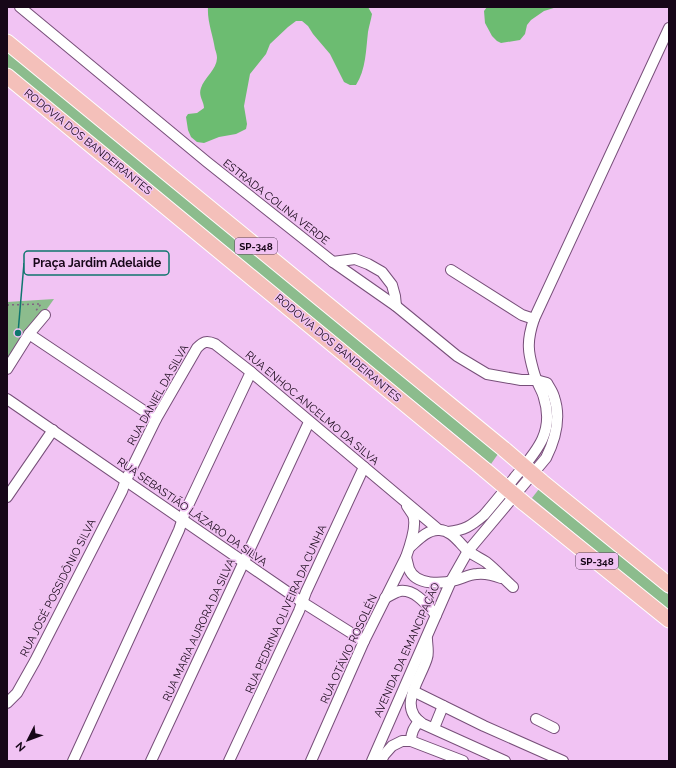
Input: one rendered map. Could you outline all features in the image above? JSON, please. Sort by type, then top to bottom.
[{"type":"highway","name":"SP-348","points":[[7,42],[669,585]]},
{"type":"highway","name":"RODOVIA DOS BANDEIRANTES","points":[[7,76],[524,503],[669,620]]},
{"type":"street","name":"ESTRADA COLINA VERDE","points":[[20,7],[207,162],[333,262],[396,306],[458,356],[487,374],[521,380],[536,380]]},
{"type":"street","points":[[410,547],[430,532],[460,531],[476,522],[484,515],[535,453],[544,435],[548,415],[544,396],[536,380],[528,349],[530,331],[534,319],[669,28]]},
{"type":"street","points":[[333,262],[355,259],[382,272],[392,285],[396,306]]},
{"type":"street","points":[[451,270],[522,315],[534,319]]},
{"type":"street","points":[[7,369],[30,334],[45,315]]},
{"type":"street","points":[[30,334],[156,419]]},
{"type":"street","name":"RUA ENHOC ANCELMO DA SILVA","points":[[202,343],[209,342],[215,344],[403,500],[444,531]]},
{"type":"street","name":"RUA DANIEL DA SILVA","points":[[126,480],[156,419],[197,348],[202,343]]},
{"type":"street","points":[[73,761],[250,372]]},
{"type":"street","points":[[468,551],[546,458],[550,451],[556,430],[556,405],[554,396],[547,383],[536,380]]},
{"type":"street","name":"RUA SEBASTIÃO LÁZARO DA SILVA","points":[[7,399],[302,602],[364,642]]},
{"type":"street","name":"RUA MARIA AURORA DA SILVA","points":[[151,761],[309,422]]},
{"type":"street","points":[[7,497],[52,430]]},
{"type":"street","name":"RUA PEDRINA OLIVEIRA DA CUNHA","points":[[229,761],[364,467]]},
{"type":"street","name":"RUA JOSÉ POSSIDÔNIO SILVA","points":[[7,703],[17,693],[35,661],[122,491],[126,480]]},
{"type":"street","name":"RUA ENHOC ANCELMO DA SILVA","points":[[403,500],[413,516],[414,524],[410,547]]},
{"type":"street","points":[[444,531],[457,540],[468,551],[485,562],[513,587]]},
{"type":"street","name":"RUA OTÁVIO ROSOLÉN","points":[[311,761],[364,642],[410,547]]},
{"type":"street","name":"AVENIDA DA EMANCIPAÇÃO","points":[[372,761],[451,581],[468,551]]},
{"type":"street","points":[[406,557],[409,570],[420,580],[437,583],[451,581],[475,574],[487,573],[503,578]]},
{"type":"street","points":[[385,598],[399,591],[410,592],[424,601],[436,615]]},
{"type":"street","points":[[427,635],[428,657],[413,692],[411,702],[412,711],[418,721],[505,761]]},
{"type":"street","points":[[413,692],[484,726],[563,761]]},
{"type":"street","points":[[434,728],[443,706]]},
{"type":"street","points":[[536,719],[554,728]]},
{"type":"street","points":[[411,741],[411,733],[418,721]]},
{"type":"street","points":[[381,761],[392,746],[402,741],[411,741],[463,761]]},
{"type":"path","points":[[7,306],[41,304],[33,316]]},
{"type":"green space","points":[[208,7],[368,7],[372,14],[362,73],[356,85],[350,85],[344,82],[330,54],[308,26],[302,21],[296,21],[270,44],[266,54],[250,74],[244,106],[247,124],[246,129],[236,134],[219,137],[204,143],[197,142],[191,137],[188,130],[186,117],[188,114],[197,113],[204,108],[200,91],[213,70],[217,58],[209,23]]},
{"type":"green space","points":[[487,7],[557,7],[544,11],[531,20],[527,25],[525,34],[520,40],[501,43],[492,36],[485,23],[484,11]]},
{"type":"green space","points":[[7,50],[498,454],[491,464],[7,67]]},
{"type":"green space","points":[[54,299],[7,365],[7,302]]},
{"type":"green space","points":[[539,489],[669,595],[669,612],[532,498]]},
{"type":"place","name":"Praça Jardim Adelaide","points":[[18,333]]}]
